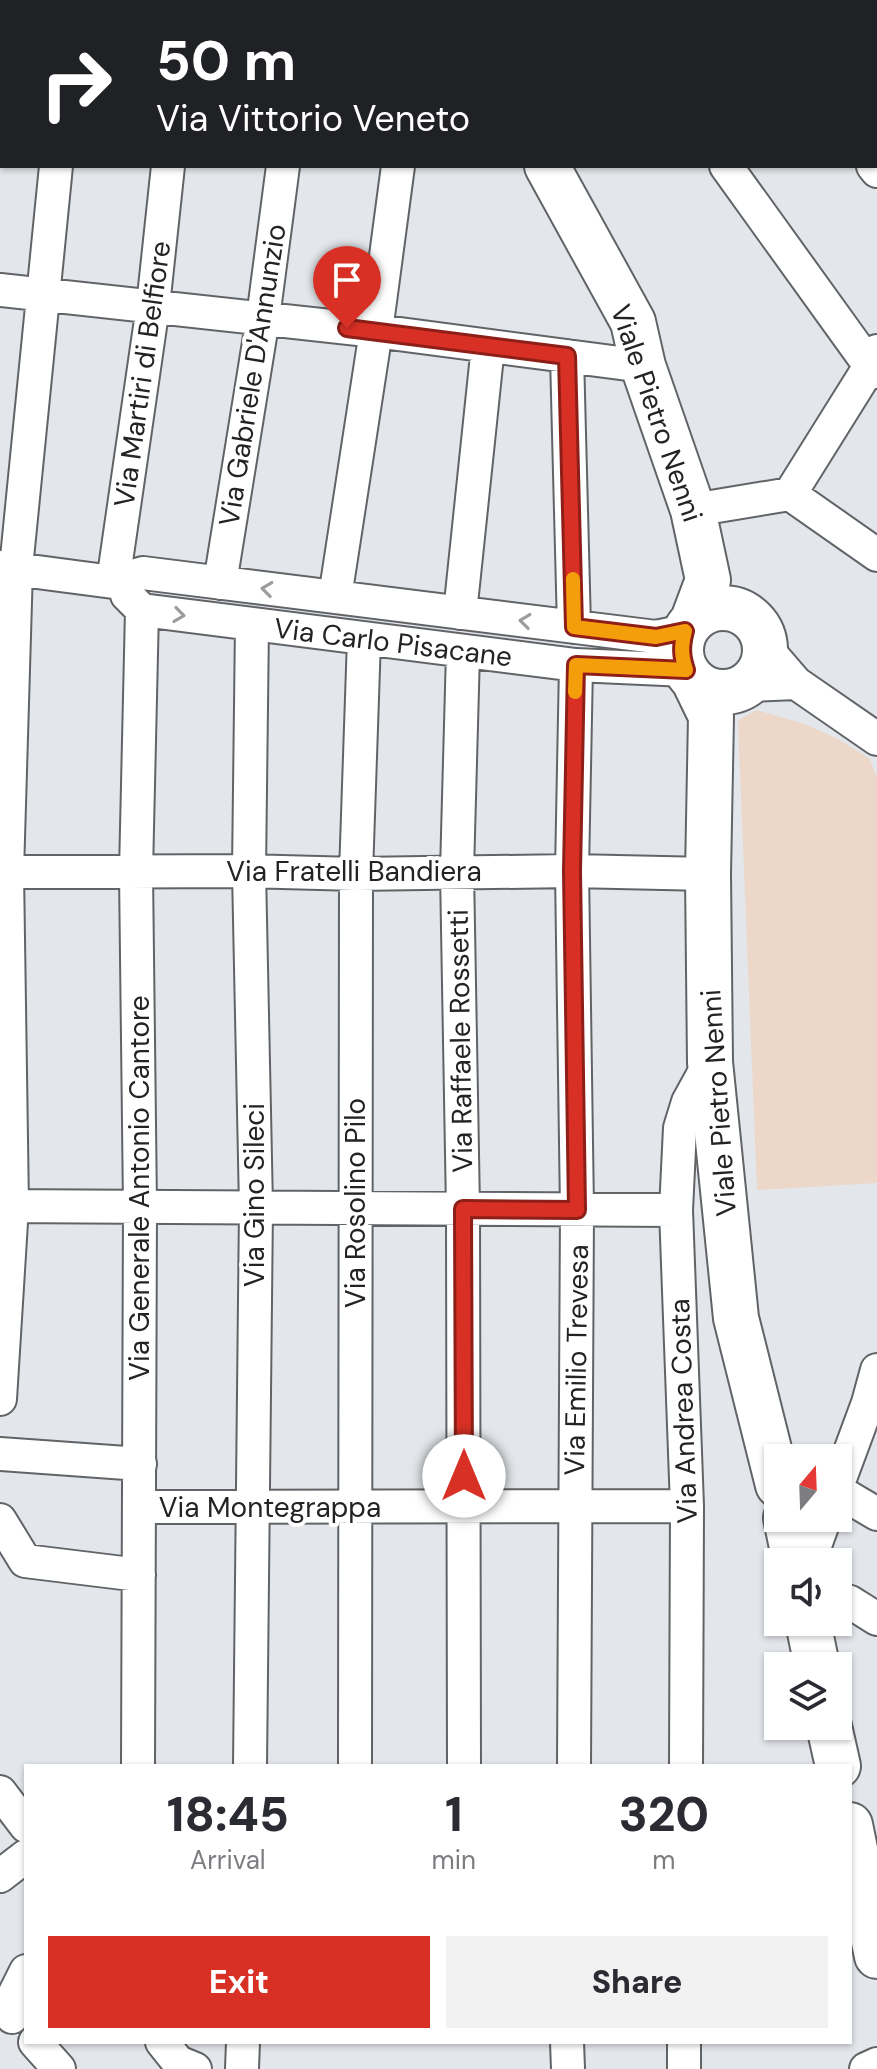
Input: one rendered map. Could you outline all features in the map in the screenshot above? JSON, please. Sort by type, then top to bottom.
[{"type":"main road","name":"Viale Pietro Nenni","points":[[548,168],[633,322],[643,366],[693,510],[717,653],[708,874],[710,1062],[736,1318],[768,1444]]},
{"type":"main road","points":[[832,1740],[838,1764]]},
{"type":"main road","points":[[852,1836],[869,1934]]},
{"type":"street","points":[[0,1399],[6,1206],[3,872],[8,568],[56,168]]},
{"type":"street","name":"Via Martiri di Belfiore","points":[[113,582],[153,306],[168,168]]},
{"type":"street","name":"Via Gabriele D'Annunzio","points":[[220,583],[263,318],[283,168]]},
{"type":"street","points":[[335,597],[398,168]]},
{"type":"street","points":[[728,168],[875,363],[790,494]]},
{"type":"street","points":[[0,290],[376,331],[643,366]]},
{"type":"street","points":[[460,613],[488,346]]},
{"type":"street","points":[[567,356],[574,627]]},
{"type":"street","points":[[693,510],[790,494],[877,555]]},
{"type":"street","name":"Via Carlo Pisacane","points":[[8,568],[113,582],[143,573],[656,637],[717,653]]},
{"type":"street","points":[[113,582],[142,610]]},
{"type":"street","name":"Via Carlo Pisacane","points":[[142,610],[576,665],[717,653]]},
{"type":"street","name":"Via Generale Antonio Cantore","points":[[138,1764],[128,1574],[140,1507],[127,1464],[140,1207],[136,872],[142,610]]},
{"type":"street","name":"Via Gino Sileci","points":[[250,1764],[256,1207],[249,871],[252,624]]},
{"type":"street","name":"Via Rosolino Pilo","points":[[355,1764],[356,874],[364,639]]},
{"type":"street","name":"Via Raffaele Rossetti","points":[[463,652],[457,871],[463,1209],[464,1764]]},
{"type":"street","points":[[717,653],[796,683],[877,739]]},
{"type":"street","name":"Via Emilio Trevesa","points":[[574,1764],[577,1210],[572,871],[576,665]]},
{"type":"street","name":"Via Fratelli Bandiera","points":[[3,872],[356,874],[572,871],[708,874]]},
{"type":"street","name":"Via Andrea Costa","points":[[686,1764],[687,1506],[676,1210],[680,1128],[688,1102],[710,1062]]},
{"type":"street","points":[[6,1206],[676,1210]]},
{"type":"street","points":[[852,1452],[872,1406],[877,1370]]},
{"type":"street","points":[[0,1454],[127,1464]]},
{"type":"street","points":[[852,1499],[877,1514]]},
{"type":"street","name":"Via Montegrappa","points":[[140,1507],[687,1506]]},
{"type":"street","points":[[0,1520],[11,1567],[128,1574]]},
{"type":"street","points":[[852,1603],[877,1619]]},
{"type":"street","points":[[0,1792],[24,1823]]},
{"type":"street","points":[[0,1876],[24,1858]]},
{"type":"street","points":[[13,2018],[15,1993],[24,1975]]},
{"type":"street","points":[[37,2044],[59,2069]]},
{"type":"street","points":[[164,2044],[178,2062],[195,2069]]},
{"type":"street","points":[[242,2069],[243,2044]]},
{"type":"street","points":[[567,2044],[568,2069]]},
{"type":"street","points":[[684,2044],[684,2069]]},
{"type":"street","points":[[866,2069],[877,2064]]},
{"type":"shaded area","points":[[756,710],[802,723],[838,739],[870,759],[877,778],[877,1183],[757,1190],[738,721]]},
{"type":"slow traffic","points":[[573,579],[574,627],[656,637],[685,631],[681,657],[686,670],[576,665],[575,692]]},
{"type":"route","points":[[347,328],[567,356],[574,627],[656,637],[685,631],[681,657],[686,670],[576,665],[572,871],[577,1210],[463,1209],[464,1476]]}]
